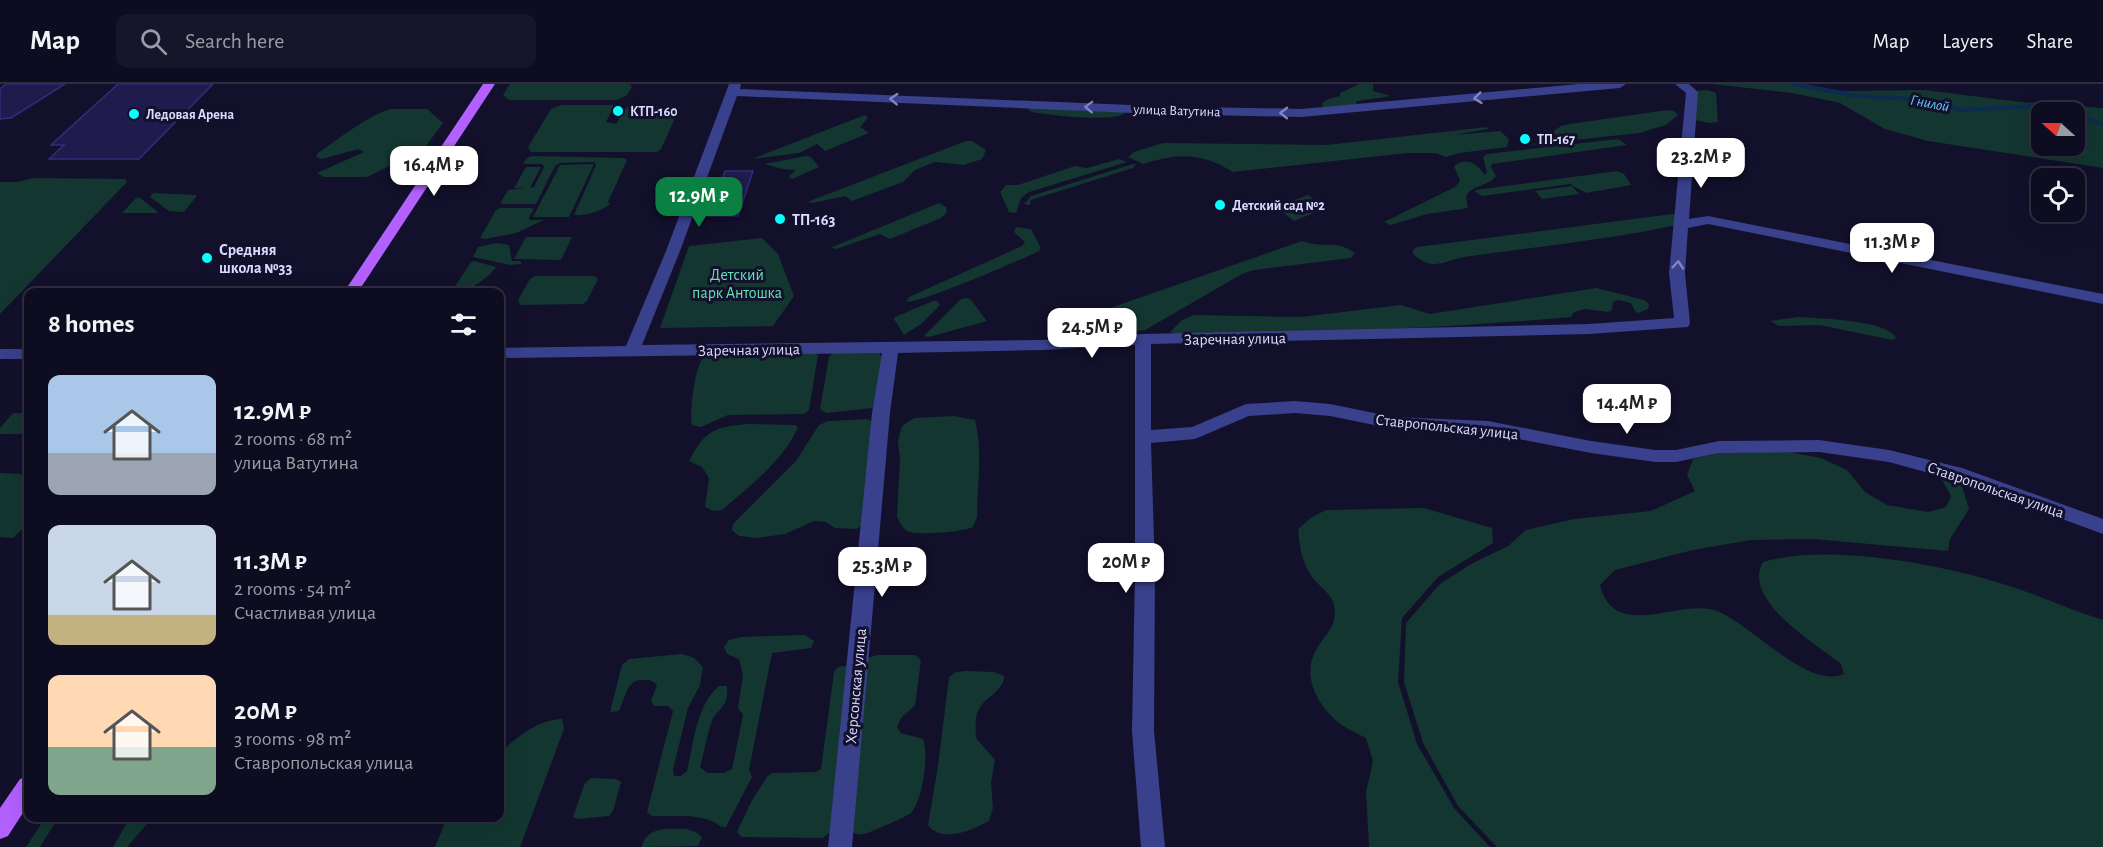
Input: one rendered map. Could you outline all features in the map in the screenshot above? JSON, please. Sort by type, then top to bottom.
[{"type":"main road","points":[[354,288],[489,84]]},
{"type":"main road","points":[[0,828],[24,792]]},
{"type":"street","name":"улица Ватутина","points":[[632,350],[657,293],[734,88],[987,104],[1301,113],[1620,84]]},
{"type":"street","points":[[1681,84],[1692,92],[1682,225],[1707,220],[2103,298]]},
{"type":"street","name":"Заречная улица","points":[[504,352],[1042,345],[1143,339],[1589,329],[1682,323],[1677,273],[1682,225]]},
{"type":"street","points":[[1143,339],[1142,437],[1145,571],[1143,731],[1153,847]]},
{"type":"street","name":"Херсонская улица","points":[[840,847],[881,413],[891,346]]},
{"type":"street","points":[[0,354],[24,354]]},
{"type":"street","name":"Ставропольская улица","points":[[1142,437],[1195,433],[1246,410],[1295,407],[1330,410],[1394,423],[1488,427],[1592,447],[1654,456],[1676,456],[1719,447],[1819,446],[1889,456],[1962,475],[2103,527]]},
{"type":"green space","points":[[510,84],[630,84],[632,87],[626,96],[616,100],[509,100],[503,95]]},
{"type":"green space","points":[[1359,84],[1373,84],[1373,91],[1391,96],[1358,101],[1356,102],[1358,106],[1323,108],[1322,104],[1326,100],[1340,96],[1340,93]]},
{"type":"green space","points":[[1712,84],[1805,84],[1842,91],[1925,90],[2031,103],[2031,156],[2085,156],[2085,107],[2103,108],[2103,168],[1928,141],[1885,129],[1840,103],[1792,93]]},
{"type":"green space","points":[[1708,90],[1716,93],[1718,122],[1695,120],[1696,91]]},
{"type":"green space","points":[[561,105],[613,105],[606,122],[616,124],[627,107],[631,105],[680,107],[661,149],[657,152],[531,152],[528,147],[551,109]]},
{"type":"green space","points":[[1030,107],[1124,111],[1125,113],[1108,117],[1080,117],[1032,112],[1028,110]]},
{"type":"green space","points":[[390,109],[427,109],[443,123],[423,150],[367,177],[324,177],[317,173],[364,152],[358,149],[322,159],[316,157],[318,153],[353,128]]},
{"type":"green space","points":[[1667,110],[1674,111],[1678,115],[1666,125],[1639,133],[1511,147],[1547,142],[1545,137],[1561,126]]},
{"type":"green space","points":[[865,115],[868,118],[860,127],[869,133],[825,151],[817,144],[799,153],[752,159]]},
{"type":"green space","points":[[1487,127],[1488,129],[1454,135],[1500,131],[1509,139],[1507,147],[1446,157],[1435,153],[1407,153],[1233,172],[1210,161],[1189,156],[1178,156],[1143,164],[1128,157],[1134,152],[1163,143],[1326,145]]},
{"type":"green space","points":[[1618,139],[1627,145],[1492,164],[1491,167],[1496,176],[1493,180],[1469,192],[1466,196],[1468,208],[1427,214],[1391,225],[1384,222],[1455,187],[1460,181],[1454,166],[1459,163],[1472,163],[1485,175],[1487,173],[1483,157],[1487,154]]},
{"type":"green space","points":[[966,141],[972,141],[986,150],[982,159],[964,165],[935,162],[915,170],[903,182],[852,201],[845,196],[813,203],[807,202]]},
{"type":"green space","points":[[532,156],[624,158],[627,160],[608,202],[610,204],[603,209],[583,215],[574,215],[596,165],[594,162],[560,163],[555,166],[536,204],[502,204],[508,190],[534,187],[544,167],[542,164],[523,164],[527,158]]},
{"type":"green space","points":[[811,157],[819,167],[792,179],[789,176],[796,170],[764,164]]},
{"type":"green space","points":[[1119,159],[1127,162],[1029,192],[1021,198],[1016,213],[1009,212],[1000,192],[1006,185],[1018,185],[1075,166],[1087,168]]},
{"type":"green space","points":[[425,160],[428,163],[411,178],[400,180],[388,177]]},
{"type":"green space","points":[[594,164],[569,217],[533,217],[560,165]]},
{"type":"green space","points":[[1136,164],[1133,168],[1031,200],[1030,205],[1024,204],[1031,196]]},
{"type":"green space","points":[[526,167],[541,167],[530,188],[514,188]]},
{"type":"green space","points":[[1617,171],[1624,174],[1631,185],[1586,193],[1570,184],[1482,196],[1475,192],[1476,190]]},
{"type":"green space","points":[[33,178],[125,179],[127,182],[0,314],[0,182],[18,182]]},
{"type":"green space","points":[[1572,186],[1579,194],[1542,199],[1535,191]]},
{"type":"green space","points":[[153,193],[196,195],[196,197],[184,212],[169,211],[150,197]]},
{"type":"green space","points":[[1308,195],[1326,208],[1294,221],[1276,207]]},
{"type":"green space","points":[[136,198],[140,198],[158,212],[122,213]]},
{"type":"green space","points":[[939,203],[946,207],[947,212],[941,218],[890,239],[880,234],[836,249],[830,248]]},
{"type":"green space","points":[[531,208],[534,209],[529,217],[530,220],[544,220],[516,233],[480,238],[496,210]]},
{"type":"green space","points":[[1677,215],[1677,225],[1598,239],[1464,257],[1438,264],[1426,263],[1413,254],[1413,250],[1417,247]]},
{"type":"green space","points":[[1016,227],[1031,229],[1041,248],[1039,251],[949,289],[906,302],[909,297],[1022,246],[1025,242],[1014,232]]},
{"type":"green space","points":[[526,237],[572,237],[561,260],[514,259]]},
{"type":"green space","name":"Детский парк Антошка","points":[[762,238],[778,254],[794,296],[773,326],[660,328],[689,246]]},
{"type":"green space","points":[[1302,241],[1342,246],[1355,253],[1351,258],[1254,270],[1242,274],[1145,330],[1078,337],[1064,336],[1059,333],[1060,329],[1073,321]]},
{"type":"green space","points":[[496,243],[509,245],[512,261],[520,261],[522,264],[510,265],[473,257],[478,247]]},
{"type":"green space","points":[[471,262],[496,267],[475,286],[454,288]]},
{"type":"green space","points":[[535,276],[594,276],[598,279],[587,301],[583,304],[520,305],[518,300],[530,279]]},
{"type":"green space","points":[[1596,288],[1644,300],[1649,304],[1648,309],[1638,313],[1631,303],[1618,300],[1613,302],[1612,310],[1609,312],[1585,309],[1574,312],[1571,317],[1522,321],[1325,331],[1177,334],[1170,332],[1182,320],[1194,315],[1301,317],[1401,305],[1430,314]]},
{"type":"green space","points":[[961,299],[970,299],[987,321],[929,337],[924,336]]},
{"type":"green space","points":[[937,301],[940,305],[921,324],[904,335],[895,317]]},
{"type":"green space","points":[[1797,317],[1867,324],[1891,332],[1896,338],[1892,340],[1820,325],[1779,326],[1770,321]]},
{"type":"green space","points":[[811,352],[818,355],[809,410],[804,414],[728,415],[701,427],[692,425],[693,390],[703,358],[711,354]]},
{"type":"green space","points":[[878,352],[882,357],[873,408],[826,413],[820,409],[829,357],[833,353]]},
{"type":"green space","points":[[13,413],[24,413],[24,434],[0,434],[0,428]]},
{"type":"green space","points":[[954,416],[975,420],[979,456],[977,517],[973,527],[968,529],[932,533],[910,532],[904,528],[897,517],[900,459],[898,441],[902,426],[914,418]]},
{"type":"green space","points":[[867,419],[873,422],[862,524],[857,529],[835,528],[826,522],[814,521],[785,534],[757,538],[739,536],[732,530],[733,524],[796,461],[819,425],[828,421]]},
{"type":"green space","points":[[748,424],[795,425],[798,427],[775,462],[744,492],[722,510],[714,511],[705,507],[709,478],[702,467],[689,461],[700,443],[712,432]]},
{"type":"green space","points":[[1731,450],[1783,451],[1821,458],[1847,470],[1865,492],[1887,505],[1928,512],[1946,507],[1951,496],[1942,480],[1945,476],[1957,478],[1969,509],[1950,539],[1948,551],[1813,539],[1751,540],[1693,550],[1615,570],[1600,585],[1608,602],[1619,612],[1634,615],[1702,608],[1717,611],[1731,618],[1797,665],[1814,673],[1830,676],[1844,674],[1841,664],[1784,620],[1771,606],[1762,591],[1759,576],[1763,562],[1789,557],[1851,555],[1916,563],[2003,584],[2103,620],[2103,847],[1497,847],[1458,806],[1423,743],[1404,682],[1406,623],[1440,584],[1471,564],[1508,546],[1526,530],[1574,519],[1651,511],[1695,491],[1687,475],[1693,459]]},
{"type":"green space","points":[[0,473],[21,474],[24,479],[24,527],[13,538],[0,537]]},
{"type":"green space","points":[[1424,508],[1492,528],[1493,543],[1438,577],[1402,618],[1398,682],[1417,744],[1454,808],[1490,847],[1369,847],[1366,792],[1373,761],[1366,738],[1344,727],[1331,715],[1318,699],[1311,680],[1312,660],[1333,624],[1335,612],[1331,597],[1312,577],[1305,565],[1298,529],[1312,517],[1326,510]]},
{"type":"green space","points":[[805,635],[814,641],[811,648],[772,653],[749,770],[752,777],[726,827],[698,817],[652,816],[647,812],[673,711],[668,706],[654,706],[651,701],[657,685],[654,682],[637,680],[627,690],[619,711],[610,712],[622,665],[629,659],[682,654],[694,658],[703,667],[700,685],[688,708],[673,770],[674,776],[681,776],[687,771],[697,725],[705,703],[719,686],[727,686],[726,700],[711,724],[700,767],[707,773],[724,773],[732,769],[743,715],[738,708],[743,675],[739,659],[727,654],[724,647],[729,640],[741,637]]},
{"type":"green space","points":[[877,655],[915,655],[921,660],[915,705],[901,718],[897,727],[901,733],[923,739],[925,766],[922,788],[911,813],[880,828],[860,834],[854,833],[849,827],[868,658]]},
{"type":"green space","points":[[846,666],[851,670],[830,832],[823,838],[742,837],[737,832],[751,802],[767,777],[772,773],[816,772],[821,769],[834,672],[838,667]]},
{"type":"green space","points":[[956,672],[994,672],[1004,676],[998,690],[985,701],[977,712],[976,719],[976,738],[995,760],[991,782],[993,808],[989,821],[982,825],[957,834],[941,834],[928,825],[949,677]]},
{"type":"green space","points":[[562,719],[564,729],[520,847],[435,847],[445,822],[504,822],[504,749],[536,726]]},
{"type":"green space","points":[[591,778],[616,779],[621,782],[613,811],[609,816],[577,819],[573,817],[585,783]]},
{"type":"green space","points":[[42,822],[56,822],[40,847],[26,847]]},
{"type":"green space","points":[[128,822],[149,822],[127,847],[113,847]]},
{"type":"green space","points":[[666,829],[686,829],[702,837],[698,846],[642,847],[644,840],[653,832]]},
{"type":"building","points":[[6,84],[65,84],[11,118],[0,119],[0,89]]},
{"type":"building","name":"Ледовая Арена","points":[[118,84],[213,84],[139,159],[49,159],[64,145],[51,145]]},
{"type":"building","points":[[725,171],[753,171],[738,216],[709,216]]},
{"type":"waterway","name":"Гнилой","points":[[1793,84],[1856,96],[1917,99],[1962,110],[2031,106]]},
{"type":"waterway","name":"Гнилой","points":[[2085,118],[2103,124]]},
{"type":"place","name":"КТП-160","points":[[618,111]]},
{"type":"place","name":"Ледовая Арена","points":[[134,114]]},
{"type":"place","name":"ТП-167","points":[[1525,139]]},
{"type":"place","name":"Детский сад №2","points":[[1220,205]]},
{"type":"place","name":"ТП-163","points":[[780,219]]},
{"type":"place","name":"Средняя школа №33","points":[[207,258]]}]
